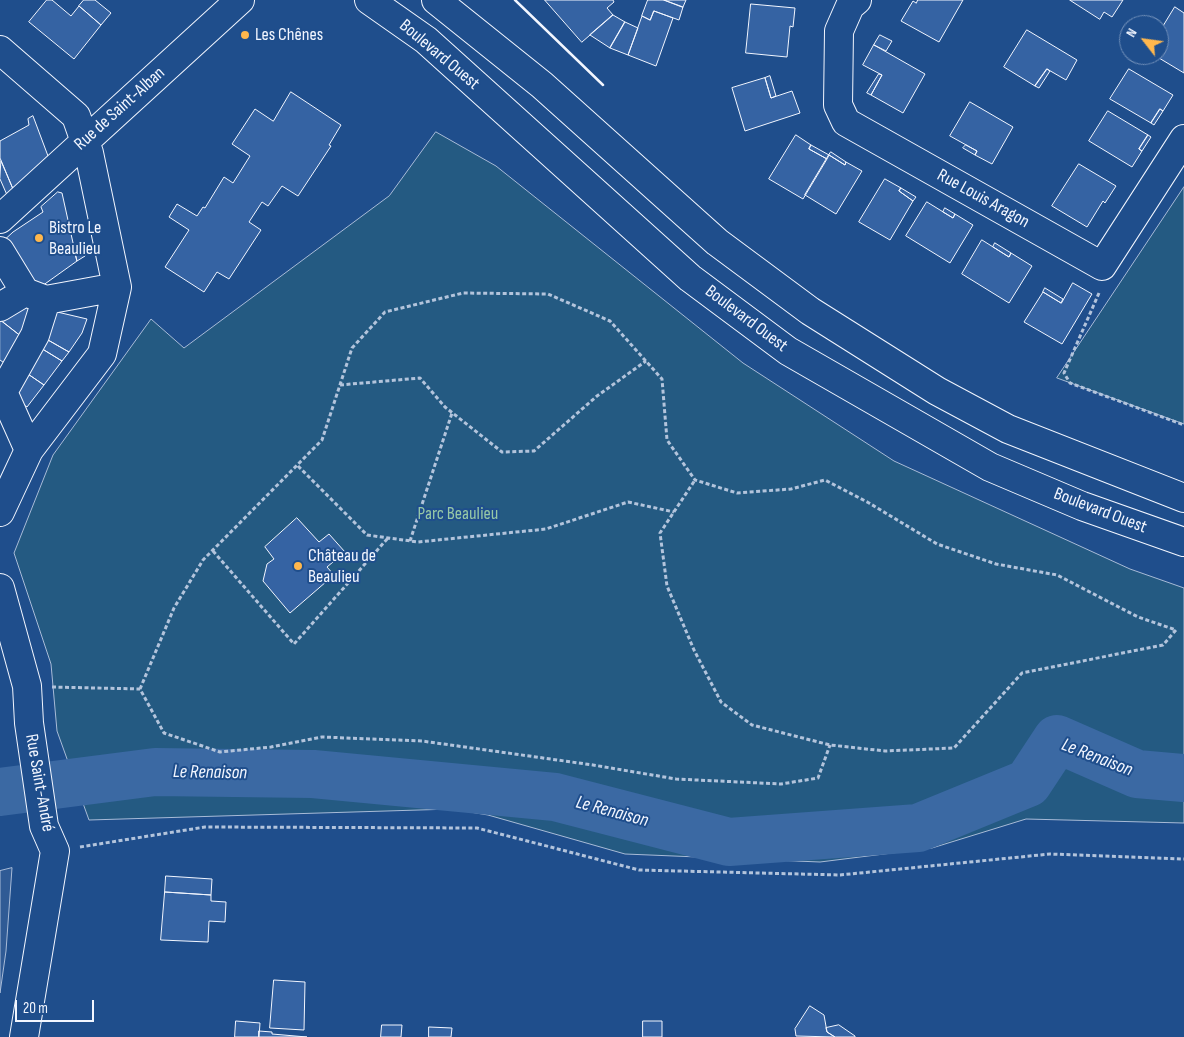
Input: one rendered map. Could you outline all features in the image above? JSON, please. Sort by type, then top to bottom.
[{"type":"street","name":"Rue de Saint-Alban","points":[[0,219],[240,0]]},
{"type":"street","name":"Boulevard Ouest","points":[[369,0],[426,40],[690,278],[788,351],[990,466],[1082,506],[1184,542]]},
{"type":"street","points":[[436,0],[542,86],[717,242],[810,311],[938,391],[1008,429],[1184,498]]},
{"type":"street","name":"Rue Louis Aragon","points":[[857,0],[850,6],[840,31],[838,105],[846,122],[1102,266]]},
{"type":"street","points":[[0,50],[76,116],[89,153],[117,287],[102,354],[29,450],[0,512]]},
{"type":"street","points":[[1102,266],[1184,139]]},
{"type":"street","points":[[0,251],[36,296],[34,335],[3,392],[29,450]]},
{"type":"street","points":[[0,307],[36,296],[117,287]]},
{"type":"street","name":"Rue Saint-André","points":[[0,588],[7,642],[26,686],[29,723],[44,826],[55,851],[24,1037]]},
{"type":"path","points":[[1102,266],[1111,271],[1064,373],[1070,383],[1184,425]]},
{"type":"path","points":[[140,689],[174,608],[204,560],[322,440],[352,348],[385,312],[463,293],[548,294],[610,321],[662,379],[667,440],[695,480],[737,493],[791,489],[825,480],[870,503],[937,544],[996,564],[1057,575],[1138,617],[1176,630],[1163,645],[1022,673],[954,748],[885,751],[830,745],[752,725],[721,702],[694,650],[667,586],[660,533],[695,480]]},
{"type":"path","points":[[340,385],[420,378],[452,412],[502,452],[534,451],[597,396],[646,361]]},
{"type":"path","points":[[410,541],[452,412]]},
{"type":"path","points":[[298,466],[367,535],[418,542],[546,529],[628,502],[674,512]]},
{"type":"path","points":[[212,551],[294,644],[388,538]]},
{"type":"path","points":[[26,686],[140,689]]},
{"type":"path","points":[[140,689],[164,733],[220,752],[271,747],[322,737],[422,742],[593,765],[676,779],[781,784],[818,778],[830,745]]},
{"type":"path","points":[[55,851],[205,827],[477,828],[640,870],[840,875],[1050,854],[1184,858]]},
{"type":"green space","name":"Parc Beaulieu","points":[[436,132],[496,166],[743,363],[894,461],[1130,569],[1184,588],[1184,823],[1026,819],[932,848],[820,862],[625,854],[488,815],[452,809],[89,820],[57,731],[51,664],[14,553],[53,455],[151,319],[184,348],[389,196]]},
{"type":"green space","points":[[1184,187],[1184,424],[1057,378]]},
{"type":"shaded area","points":[[12,868],[6,951],[0,993],[0,871]]},
{"type":"building","points":[[47,0],[52,0],[71,16],[79,6],[101,25],[74,59],[29,22]]},
{"type":"building","points":[[84,0],[95,0],[111,13],[101,25],[79,6]]},
{"type":"building","points":[[545,0],[613,0],[614,2],[607,8],[613,15],[582,42]]},
{"type":"building","points":[[648,0],[664,0],[683,7],[679,20],[654,11],[650,20],[642,16]]},
{"type":"building","points":[[664,0],[686,0],[683,7]]},
{"type":"building","points":[[918,0],[963,0],[939,42],[901,21],[913,1],[916,3]]},
{"type":"building","points":[[1070,0],[1123,0],[1112,17],[1104,12],[1100,19]]},
{"type":"building","points":[[751,4],[795,8],[793,27],[790,26],[787,57],[746,53]]},
{"type":"building","points":[[1175,7],[1184,13],[1184,73],[1169,64],[1169,17]]},
{"type":"building","points":[[654,11],[673,18],[656,66],[628,55],[642,16],[650,20]]},
{"type":"building","points":[[613,15],[625,22],[610,48],[590,35]]},
{"type":"building","points":[[625,22],[638,28],[628,55],[610,48]]},
{"type":"building","points":[[1027,30],[1077,60],[1066,80],[1047,69],[1035,86],[1004,67]]},
{"type":"building","points":[[880,35],[892,41],[886,51],[874,45]]},
{"type":"building","points":[[874,45],[925,74],[903,113],[871,95],[882,75],[863,65]]},
{"type":"building","points":[[1047,69],[1050,71],[1039,88],[1035,86]]},
{"type":"building","points":[[1129,69],[1173,95],[1163,111],[1160,109],[1151,123],[1110,99]]},
{"type":"building","points":[[879,74],[882,75],[871,95],[867,93]]},
{"type":"building","points":[[770,76],[776,96],[771,98],[765,78]]},
{"type":"building","points":[[765,78],[771,98],[792,91],[800,113],[745,131],[732,88]]},
{"type":"building","points":[[291,92],[341,125],[329,145],[331,146],[298,196],[282,186],[268,206],[262,202],[249,222],[261,230],[229,279],[217,272],[204,292],[165,267],[189,230],[169,217],[177,204],[197,216],[203,207],[205,208],[224,177],[233,183],[250,156],[232,144],[255,109],[273,121]]},
{"type":"building","points":[[970,102],[1013,127],[992,164],[975,155],[977,151],[950,136]]},
{"type":"building","points":[[1160,109],[1163,111],[1154,125],[1151,123]]},
{"type":"building","points":[[1108,111],[1148,135],[1139,149],[1142,151],[1132,167],[1089,141]]},
{"type":"building","points":[[33,116],[48,156],[13,189],[0,158],[0,141],[29,125],[28,119]]},
{"type":"building","points":[[796,135],[811,145],[809,149],[827,159],[803,199],[769,179]]},
{"type":"building","points":[[1148,135],[1151,137],[1142,151],[1139,149]]},
{"type":"building","points":[[811,145],[829,155],[827,159],[809,149]]},
{"type":"building","points":[[966,145],[977,151],[975,155],[963,148]]},
{"type":"building","points":[[831,152],[846,162],[845,165],[829,155]]},
{"type":"building","points":[[829,155],[845,165],[846,162],[862,171],[836,214],[805,195]]},
{"type":"building","points":[[1,161],[13,189],[7,195],[0,179]]},
{"type":"building","points":[[1079,164],[1116,186],[1105,203],[1103,201],[1087,227],[1052,206]]},
{"type":"building","points":[[885,179],[901,188],[899,191],[913,201],[890,240],[859,222]]},
{"type":"building","points":[[901,188],[916,197],[913,201],[899,191]]},
{"type":"building","name":"Bistro Le Beaulieu","points":[[58,192],[62,193],[77,261],[35,291],[0,244],[13,232],[43,212],[41,207]]},
{"type":"building","points":[[927,202],[953,218],[955,214],[973,225],[950,263],[906,236]]},
{"type":"building","points":[[945,208],[955,214],[953,218],[943,212]]},
{"type":"building","points":[[982,240],[1009,257],[1011,253],[1032,266],[1009,303],[962,274]]},
{"type":"building","points":[[995,243],[1011,253],[1009,257],[993,247]]},
{"type":"building","points":[[82,248],[85,256],[77,261],[74,251]]},
{"type":"building","points":[[1073,283],[1092,294],[1062,344],[1024,322],[1043,292],[1061,303]]},
{"type":"building","points":[[1045,288],[1063,299],[1061,303],[1043,292]]},
{"type":"building","points":[[21,299],[39,310],[22,337],[3,322]]},
{"type":"building","points":[[53,311],[87,319],[82,333],[69,352],[41,336]]},
{"type":"building","points":[[0,320],[22,337],[11,368],[0,360]]},
{"type":"building","points":[[41,336],[69,352],[62,361],[36,345]]},
{"type":"building","points":[[39,347],[62,361],[44,385],[25,372]]},
{"type":"building","points":[[22,370],[44,385],[27,407],[10,395]]},
{"type":"building","name":"Château de Beaulieu","points":[[297,518],[319,542],[329,534],[345,552],[327,567],[334,575],[290,613],[263,581],[267,564],[274,559],[265,547]]},
{"type":"building","points":[[166,876],[212,879],[211,895],[165,892]]},
{"type":"building","points":[[165,892],[211,895],[211,901],[226,902],[225,922],[209,921],[208,942],[161,940]]},
{"type":"building","points":[[274,980],[305,982],[304,1030],[270,1028]]},
{"type":"building","points":[[810,1006],[824,1015],[827,1032],[835,1037],[796,1036],[795,1029]]},
{"type":"building","points":[[236,1021],[260,1023],[259,1037],[235,1037]]},
{"type":"building","points":[[643,1021],[662,1021],[662,1037],[643,1037]]},
{"type":"building","points":[[382,1025],[402,1025],[401,1037],[381,1037]]},
{"type":"building","points":[[839,1025],[855,1037],[835,1037],[827,1032],[826,1028]]},
{"type":"building","points":[[429,1027],[452,1028],[451,1037],[429,1037]]},
{"type":"building","points":[[259,1031],[272,1032],[272,1034],[307,1037],[259,1037]]},
{"type":"waterway","name":"Le Renaison","points":[[0,792],[155,772],[313,774],[555,797],[729,842],[918,828],[1028,783],[1057,739],[1137,774],[1184,778]]},
{"type":"wall","points":[[515,0],[603,85]]},
{"type":"place","name":"Les Chênes","points":[[245,35]]},
{"type":"place","name":"Bistro Le Beaulieu","points":[[39,238]]},
{"type":"place","name":"Château de Beaulieu","points":[[298,566]]}]
